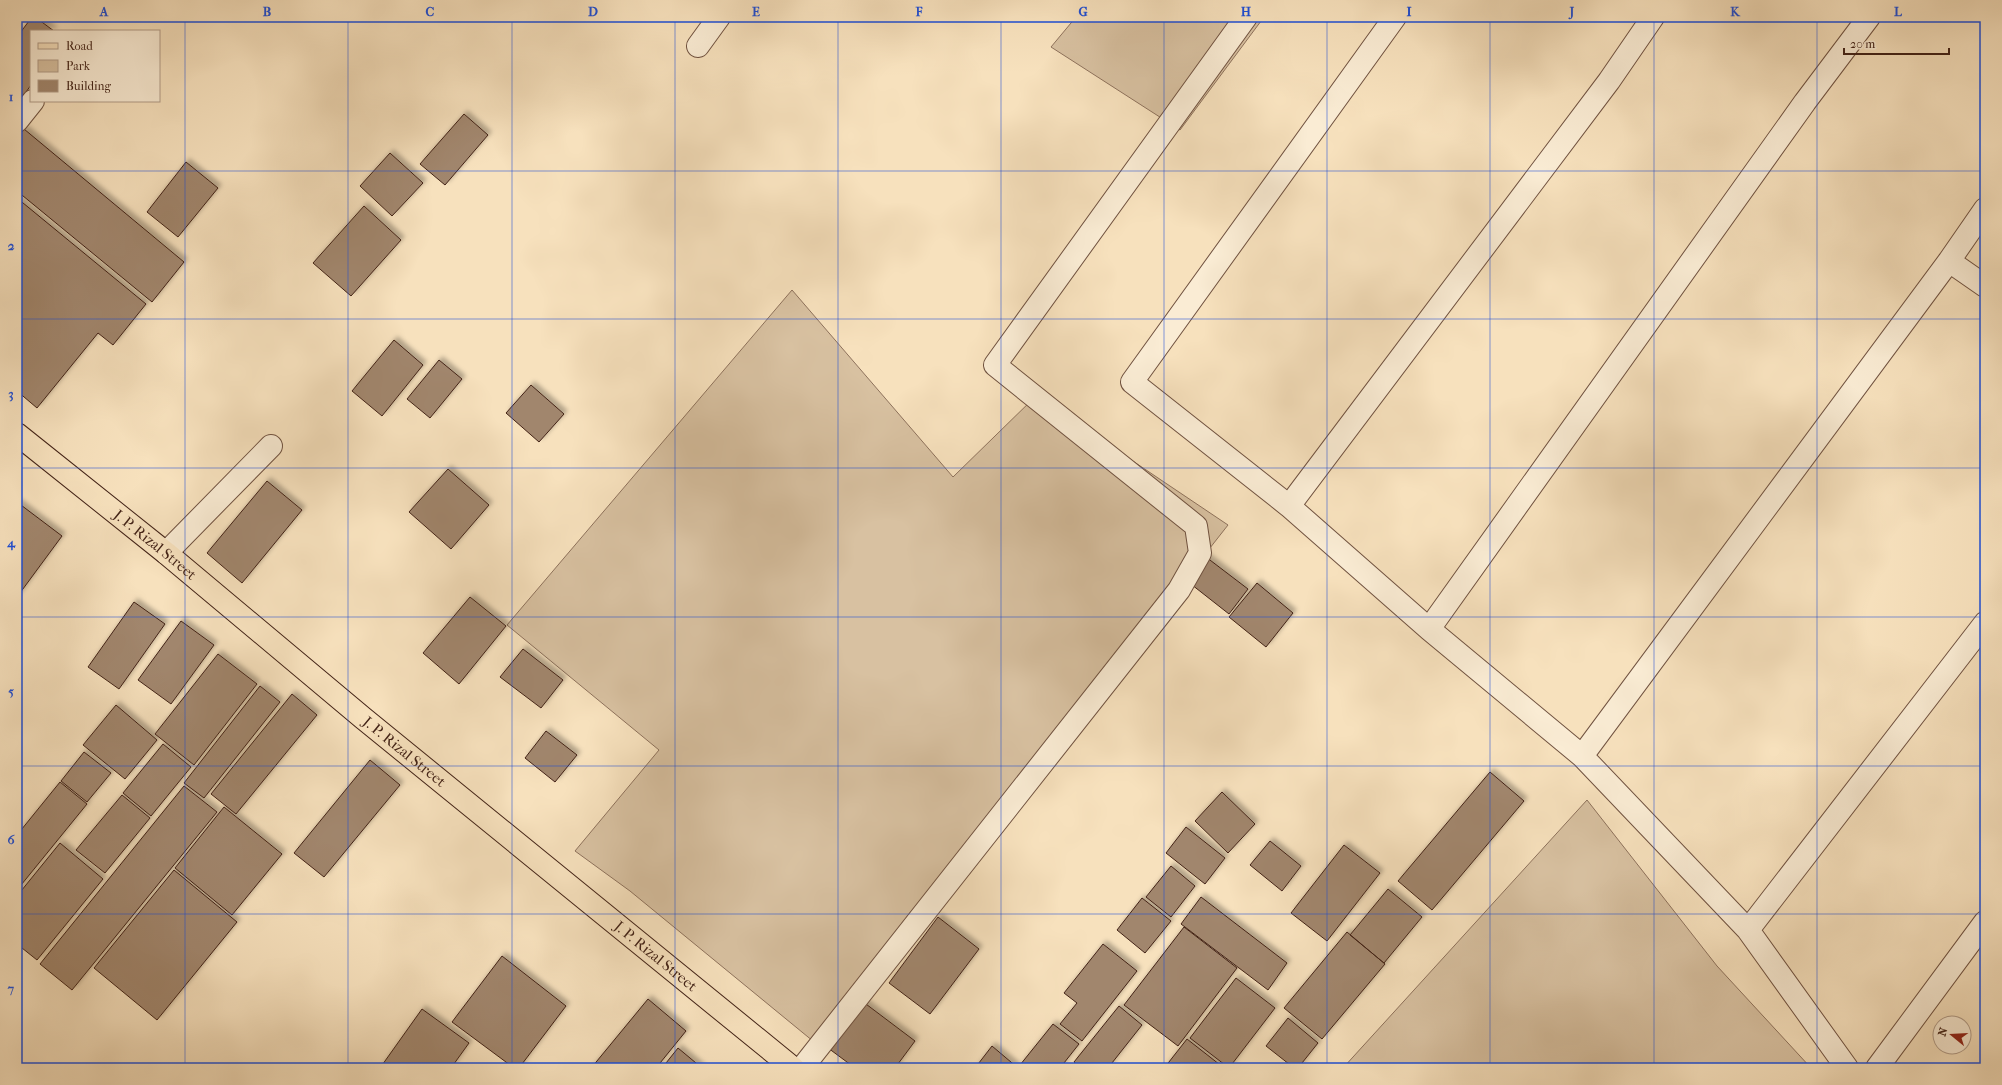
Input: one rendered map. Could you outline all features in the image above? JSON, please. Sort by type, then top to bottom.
[{"type":"main road","name":"J. P. Rizal Street","points":[[17,434],[166,553],[362,718],[793,1068]]},
{"type":"street","points":[[698,46],[719,17]]},
{"type":"street","points":[[802,1068],[1180,590],[1200,553],[1196,526],[995,365],[1246,17]]},
{"type":"street","points":[[1396,17],[1132,382],[1289,506],[1430,629],[1582,756],[1748,930],[1847,1068]]},
{"type":"street","points":[[1289,506],[1609,81],[1653,17]]},
{"type":"street","points":[[1430,629],[1800,108],[1869,17]]},
{"type":"street","points":[[17,121],[32,102]]},
{"type":"street","points":[[1582,756],[1949,261],[1985,209]]},
{"type":"street","points":[[1949,261],[1985,286]]},
{"type":"street","points":[[166,553],[271,446]]},
{"type":"street","points":[[1748,930],[1985,623]]},
{"type":"street","points":[[1877,1068],[1985,922]]},
{"type":"green space","points":[[1076,17],[1264,17],[1180,130],[1051,47]]},
{"type":"green space","points":[[792,290],[953,477],[1036,396],[1228,525],[819,1046],[630,891],[575,851],[659,750],[507,625]]},
{"type":"green space","points":[[1587,800],[1717,966],[1811,1068],[1343,1068]]},
{"type":"building","points":[[32,17],[35,17],[53,30],[30,30],[30,86],[17,105],[17,37]]},
{"type":"building","points":[[464,114],[488,135],[445,185],[420,164]]},
{"type":"building","points":[[24,129],[184,262],[152,302],[17,191],[17,138]]},
{"type":"building","points":[[390,153],[423,183],[392,216],[360,186]]},
{"type":"building","points":[[186,162],[218,188],[178,237],[147,212]]},
{"type":"building","points":[[17,198],[146,304],[113,345],[98,333],[37,408],[17,391],[17,233],[19,230],[17,229]]},
{"type":"building","points":[[364,206],[401,240],[351,296],[313,263]]},
{"type":"building","points":[[394,340],[423,365],[382,416],[352,391]]},
{"type":"building","points":[[439,360],[462,379],[430,418],[407,399]]},
{"type":"building","points":[[531,385],[564,414],[539,442],[506,413]]},
{"type":"building","points":[[448,469],[489,505],[451,549],[409,512]]},
{"type":"building","points":[[267,481],[302,510],[242,583],[207,553]]},
{"type":"building","points":[[17,502],[62,536],[17,597]]},
{"type":"building","points":[[1206,557],[1248,589],[1229,614],[1187,581]]},
{"type":"building","points":[[1257,583],[1293,613],[1266,647],[1229,617]]},
{"type":"building","points":[[470,597],[506,626],[459,684],[423,653]]},
{"type":"building","points":[[134,602],[165,624],[119,689],[88,667]]},
{"type":"building","points":[[181,621],[214,645],[171,704],[138,680]]},
{"type":"building","points":[[523,649],[563,680],[541,708],[500,677]]},
{"type":"building","points":[[218,654],[257,684],[194,765],[155,734]]},
{"type":"building","points":[[260,686],[280,702],[204,798],[184,783]]},
{"type":"building","points":[[292,694],[317,715],[236,814],[211,794]]},
{"type":"building","points":[[116,705],[157,740],[125,779],[83,745]]},
{"type":"building","points":[[546,731],[577,755],[555,782],[525,758]]},
{"type":"building","points":[[163,744],[191,767],[151,816],[123,793]]},
{"type":"building","points":[[84,752],[111,773],[87,802],[61,781]]},
{"type":"building","points":[[370,760],[400,785],[324,877],[294,853]]},
{"type":"building","points":[[1490,772],[1524,801],[1432,910],[1398,881]]},
{"type":"building","points":[[60,782],[87,804],[17,890],[17,835]]},
{"type":"building","points":[[184,786],[217,812],[72,990],[40,964]]},
{"type":"building","points":[[1222,792],[1255,824],[1228,853],[1195,821]]},
{"type":"building","points":[[122,795],[150,818],[105,873],[76,850]]},
{"type":"building","points":[[224,807],[282,854],[232,915],[175,868]]},
{"type":"building","points":[[1186,827],[1225,858],[1205,884],[1166,853]]},
{"type":"building","points":[[1270,841],[1301,866],[1282,891],[1250,865]]},
{"type":"building","points":[[60,843],[103,879],[37,960],[17,944],[17,896]]},
{"type":"building","points":[[1344,845],[1380,873],[1327,941],[1291,913]]},
{"type":"building","points":[[1171,866],[1195,886],[1171,917],[1146,897]]},
{"type":"building","points":[[174,870],[237,922],[157,1020],[94,968]]},
{"type":"building","points":[[1388,889],[1422,917],[1384,963],[1350,935]]},
{"type":"building","points":[[1201,897],[1287,963],[1268,990],[1181,924]]},
{"type":"building","points":[[1142,898],[1171,921],[1145,953],[1117,930]]},
{"type":"building","points":[[938,917],[979,949],[930,1014],[889,983]]},
{"type":"building","points":[[1184,927],[1237,968],[1178,1046],[1124,1005]]},
{"type":"building","points":[[1347,932],[1385,964],[1322,1039],[1284,1008]]},
{"type":"building","points":[[1103,944],[1137,971],[1082,1041],[1060,1024],[1077,1003],[1064,993]]},
{"type":"building","points":[[502,956],[566,1006],[519,1068],[514,1068],[452,1022]]},
{"type":"building","points":[[1236,978],[1275,1008],[1229,1068],[1190,1038]]},
{"type":"building","points":[[858,998],[915,1041],[895,1068],[855,1068],[824,1045]]},
{"type":"building","points":[[648,999],[686,1031],[656,1068],[593,1068],[592,1067]]},
{"type":"building","points":[[1119,1006],[1142,1025],[1108,1068],[1081,1068],[1074,1062]]},
{"type":"building","points":[[422,1009],[469,1043],[451,1068],[380,1068]]},
{"type":"building","points":[[1288,1018],[1318,1043],[1298,1068],[1294,1068],[1266,1046]]},
{"type":"building","points":[[1053,1024],[1079,1044],[1060,1068],[1025,1068],[1020,1065]]},
{"type":"building","points":[[1187,1039],[1224,1068],[1165,1067]]},
{"type":"building","points":[[992,1046],[1018,1068],[975,1068]]},
{"type":"building","points":[[678,1048],[702,1068],[662,1068]]}]
